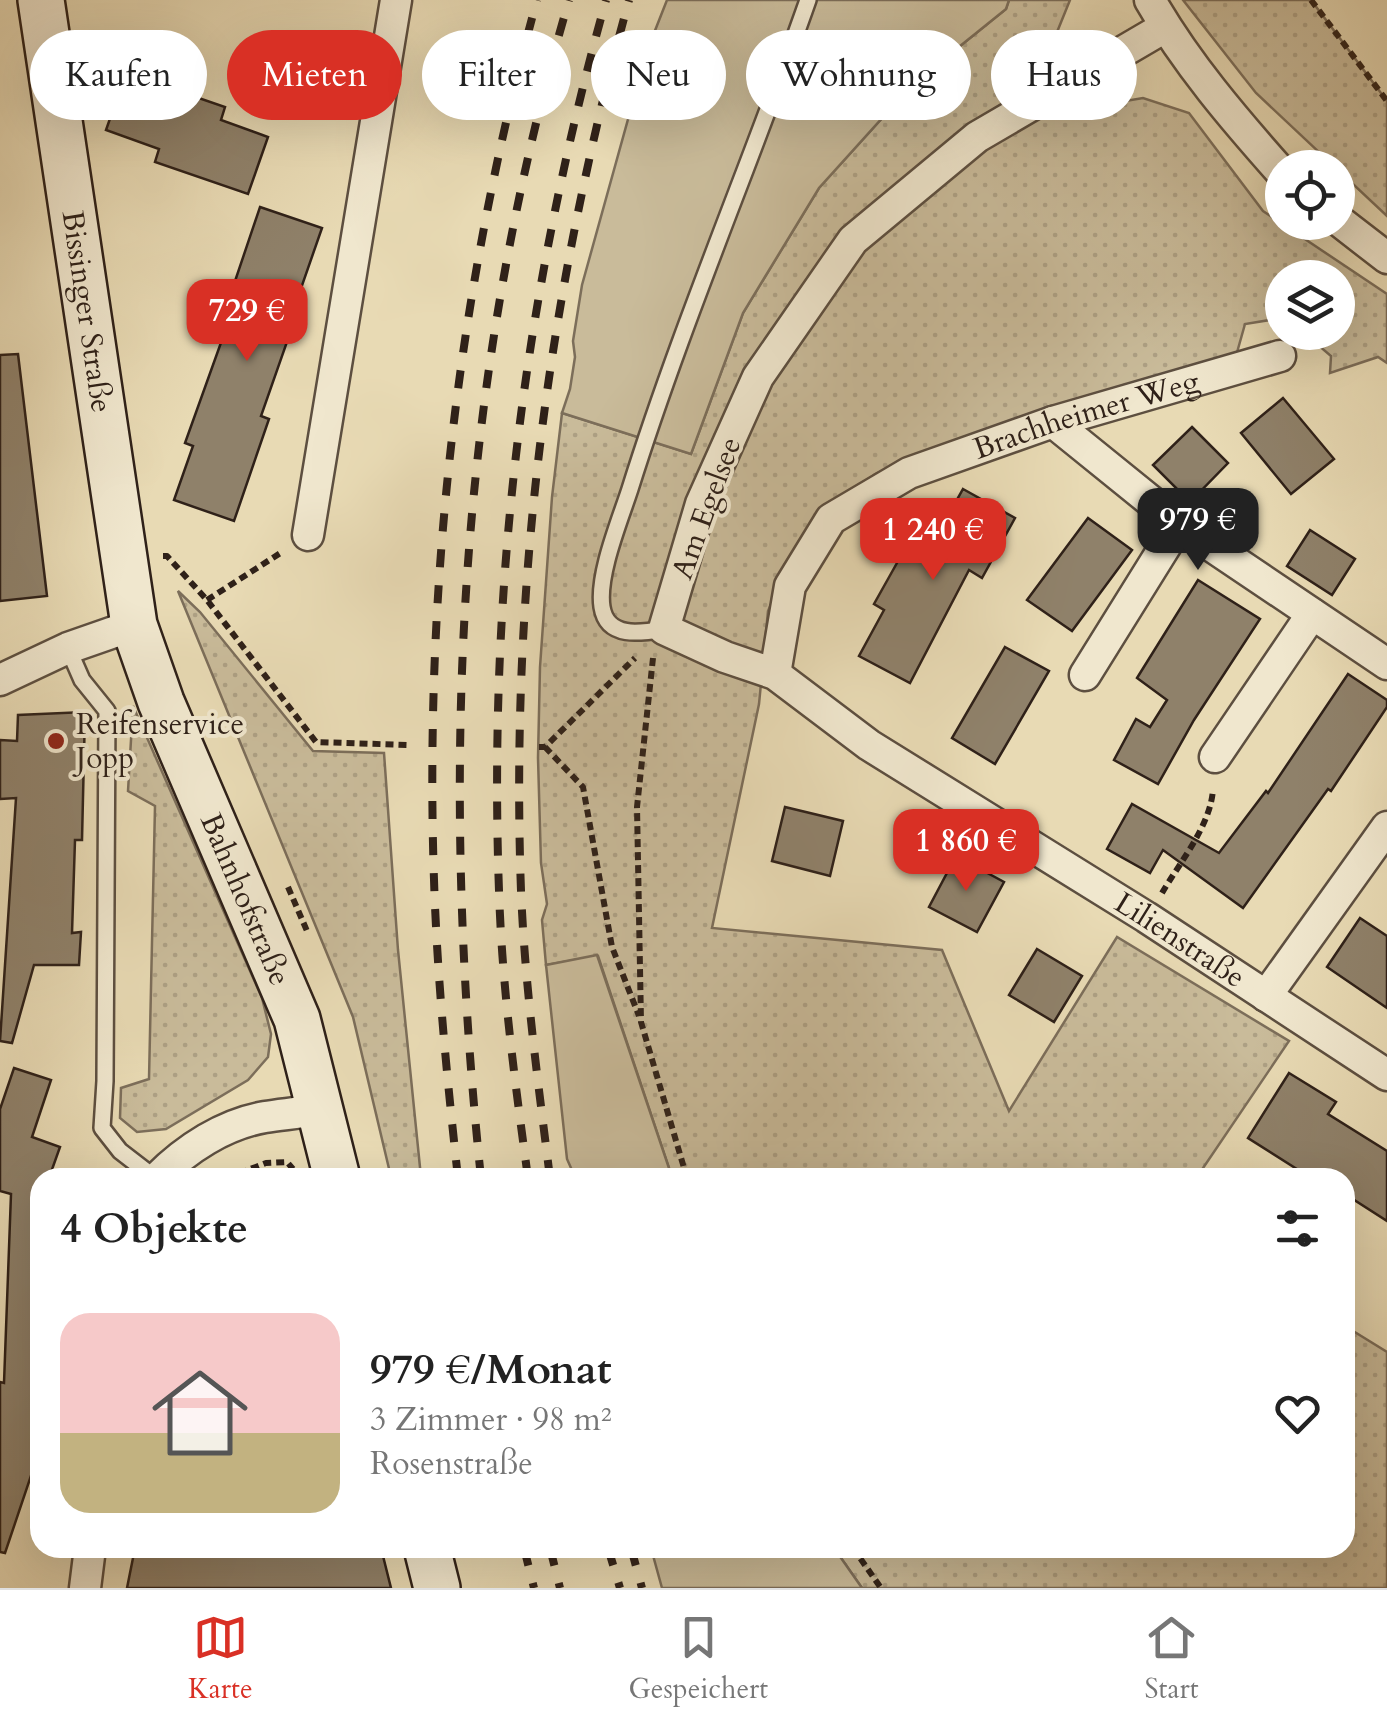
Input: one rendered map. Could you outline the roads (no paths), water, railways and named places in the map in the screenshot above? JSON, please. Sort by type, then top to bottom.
[{"type":"main road","name":"Bissinger Straße","points":[[42,0],[134,625]]},
{"type":"main road","name":"Bahnhofstraße","points":[[134,625],[160,702],[297,1019],[334,1168]]},
{"type":"main road","points":[[430,1558],[437,1588]]},
{"type":"street","points":[[308,536],[396,0]]},
{"type":"street","points":[[1150,0],[1165,28],[1265,154]]},
{"type":"street","name":"Am Egelsee","points":[[664,628],[701,504],[758,377],[853,240],[977,136],[1165,28]]},
{"type":"street","points":[[1355,233],[1387,258]]},
{"type":"street","name":"Brachheimer Weg","points":[[776,674],[790,586],[831,520],[909,473],[1053,422],[1280,356]]},
{"type":"street","points":[[1053,422],[1179,524],[1387,664]]},
{"type":"street","points":[[1085,675],[1179,524]]},
{"type":"street","points":[[1215,757],[1312,614]]},
{"type":"street","points":[[0,680],[68,648],[134,625]]},
{"type":"street","name":"Lilienstraße","points":[[664,628],[725,657],[776,674],[869,745],[1387,1075]]},
{"type":"street","points":[[1266,996],[1387,827]]},
{"type":"street","points":[[169,1168],[204,1140],[242,1124],[320,1109]]},
{"type":"street","points":[[85,1588],[89,1558]]},
{"type":"lane","points":[[664,628],[633,635],[613,627],[602,610],[606,570],[649,429],[808,0]]},
{"type":"lane","points":[[68,648],[82,680],[107,711],[106,1080],[102,1128],[120,1151],[143,1168]]},
{"type":"railway","points":[[457,1168],[435,906],[432,792],[440,563],[466,335],[485,222],[537,0]]},
{"type":"railway","points":[[480,1168],[461,879],[460,731],[466,584],[480,438],[501,291],[531,146],[569,0]]},
{"type":"railway","points":[[527,1168],[506,999],[499,891],[497,777],[506,553],[533,331],[553,220],[606,0]]},
{"type":"railway","points":[[549,1168],[521,891],[519,777],[529,553],[540,441],[576,220],[629,0]]},
{"type":"railway","points":[[526,1558],[534,1588]]},
{"type":"railway","points":[[552,1558],[560,1588]]},
{"type":"railway","points":[[611,1558],[620,1588]]},
{"type":"railway","points":[[634,1558],[642,1588]]},
{"type":"place","name":"Reifenservice Jopp","points":[[56,741]]}]
